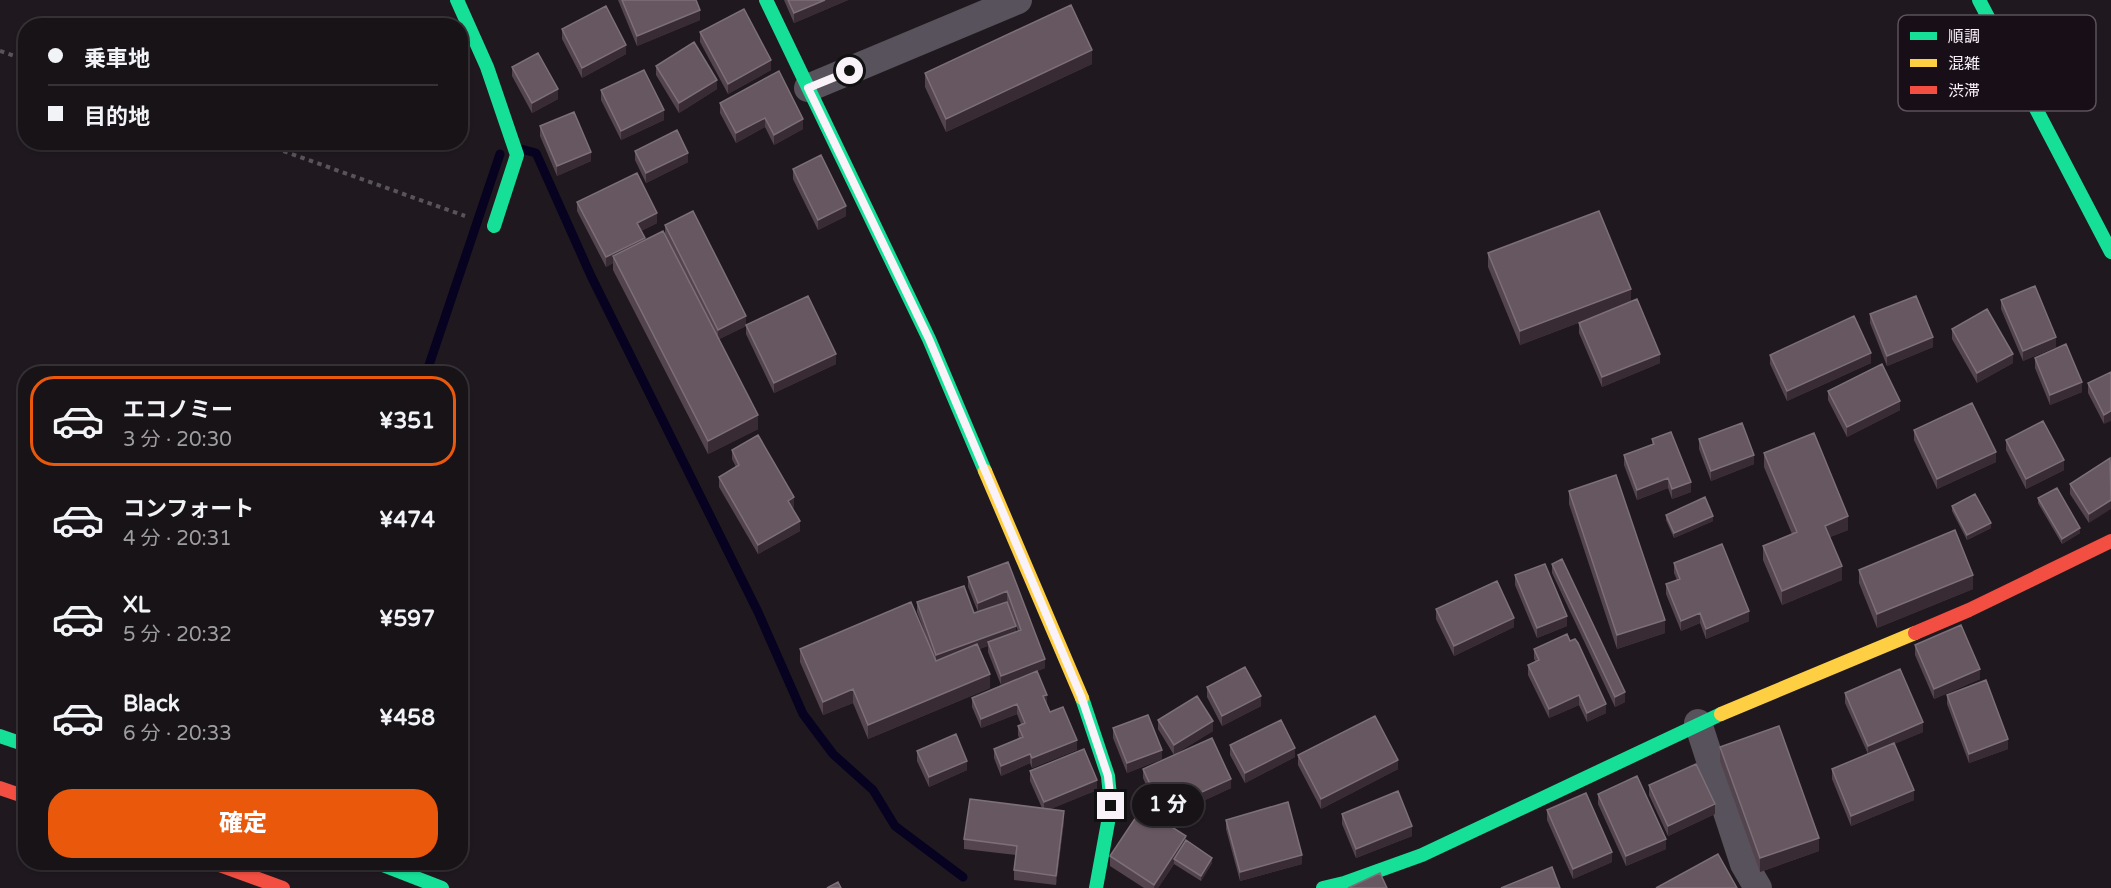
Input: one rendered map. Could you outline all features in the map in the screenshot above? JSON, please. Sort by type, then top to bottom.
[{"type":"main road","points":[[457,0],[465,18]]},
{"type":"main road","points":[[766,0],[929,339],[1081,696],[1108,776],[1111,806],[1096,888]]},
{"type":"main road","points":[[1979,0],[1987,15]]},
{"type":"main road","points":[[468,25],[487,67],[518,155],[494,226]]},
{"type":"main road","points":[[2037,111],[2111,252]]},
{"type":"main road","points":[[1323,888],[1344,883],[1422,855],[1698,723],[1969,610],[2111,541]]},
{"type":"main road","points":[[0,736],[18,742]]},
{"type":"main road","points":[[0,788],[18,794]]},
{"type":"main road","points":[[233,870],[283,888]]},
{"type":"main road","points":[[396,870],[442,888]]},
{"type":"street","points":[[808,88],[1018,0]]},
{"type":"street","points":[[1698,723],[1744,864],[1758,888]]},
{"type":"path","points":[[0,51],[18,57]]},
{"type":"path","points":[[280,150],[494,226]]},
{"type":"building","points":[[622,0],[696,0],[700,10],[637,36]]},
{"type":"building","points":[[788,0],[825,0],[794,13]]},
{"type":"building","points":[[1071,5],[1092,50],[946,119],[925,73]]},
{"type":"building","points":[[606,6],[626,45],[582,68],[562,29]]},
{"type":"building","points":[[744,9],[771,60],[728,84],[700,32]]},
{"type":"building","points":[[694,42],[717,80],[679,103],[656,66]]},
{"type":"building","points":[[538,53],[558,89],[532,103],[512,67]]},
{"type":"building","points":[[644,70],[664,110],[621,131],[601,90]]},
{"type":"building","points":[[779,71],[803,119],[774,135],[765,118],[736,133],[720,103]]},
{"type":"building","points":[[574,112],[591,152],[557,166],[540,126]]},
{"type":"building","points":[[677,130],[688,153],[646,173],[635,151]]},
{"type":"building","points":[[821,155],[846,206],[818,220],[793,169]]},
{"type":"building","points":[[637,173],[657,213],[637,223],[645,238],[606,257],[577,202]]},
{"type":"building","points":[[693,211],[746,316],[718,330],[665,225]]},
{"type":"building","points":[[1599,211],[1631,289],[1520,331],[1488,253]]},
{"type":"building","points":[[663,231],[758,415],[708,441],[613,256]]},
{"type":"building","points":[[2035,286],[2056,337],[2023,351],[2001,300]]},
{"type":"building","points":[[808,296],[836,354],[774,383],[746,325]]},
{"type":"building","points":[[1916,296],[1933,337],[1887,356],[1870,314]]},
{"type":"building","points":[[1637,299],[1660,354],[1602,377],[1579,323]]},
{"type":"building","points":[[1987,309],[2013,354],[1977,373],[1952,329]]},
{"type":"building","points":[[1854,316],[1871,353],[1787,391],[1770,355]]},
{"type":"building","points":[[2066,344],[2082,382],[2050,395],[2035,358]]},
{"type":"building","points":[[1882,364],[1900,401],[1847,427],[1828,391]]},
{"type":"building","points":[[2111,372],[2111,411],[2104,415],[2088,383]]},
{"type":"building","points":[[1972,403],[1996,452],[1937,479],[1914,430]]},
{"type":"building","points":[[2043,421],[2064,460],[2026,479],[2006,440]]},
{"type":"building","points":[[1742,423],[1754,455],[1711,471],[1699,439]]},
{"type":"building","points":[[1671,432],[1691,482],[1672,489],[1668,478],[1637,490],[1624,455],[1654,444],[1652,439]]},
{"type":"building","points":[[1814,433],[1848,516],[1825,526],[1842,566],[1782,591],[1763,546],[1797,532],[1764,453]]},
{"type":"building","points":[[758,435],[794,497],[788,501],[800,521],[758,545],[719,477],[739,465],[732,450]]},
{"type":"building","points":[[2110,458],[2111,500],[2089,514],[2070,484]]},
{"type":"building","points":[[1616,475],[1665,620],[1617,635],[1569,491]]},
{"type":"building","points":[[2057,488],[2080,528],[2062,539],[2038,498]]},
{"type":"building","points":[[1975,494],[1991,523],[1967,535],[1952,506]]},
{"type":"building","points":[[1705,497],[1713,516],[1674,533],[1666,515]]},
{"type":"building","points":[[1955,530],[1973,575],[1877,614],[1859,570]]},
{"type":"building","points":[[1722,544],[1749,611],[1706,629],[1700,613],[1681,621],[1666,584],[1680,579],[1674,563]]},
{"type":"building","points":[[1562,559],[1625,692],[1615,697],[1552,564]]},
{"type":"building","points":[[1008,562],[1045,659],[1001,676],[988,642],[1021,630],[1007,591],[978,603],[968,577]]},
{"type":"building","points":[[1545,564],[1567,616],[1537,628],[1515,575]]},
{"type":"building","points":[[1497,581],[1514,618],[1454,646],[1436,609]]},
{"type":"building","points":[[964,586],[974,613],[1007,602],[1016,626],[936,655],[917,602]]},
{"type":"building","points":[[911,602],[936,661],[977,644],[990,674],[868,725],[853,689],[823,702],[800,649]]},
{"type":"building","points":[[1961,625],[1980,669],[1934,689],[1915,645]]},
{"type":"building","points":[[1567,634],[1570,641],[1575,639],[1578,643],[1606,704],[1587,713],[1579,695],[1549,709],[1528,665],[1539,660],[1534,649]]},
{"type":"building","points":[[1245,667],[1261,696],[1222,716],[1207,687]]},
{"type":"building","points":[[1900,669],[1923,722],[1868,746],[1845,693]]},
{"type":"building","points":[[1037,671],[1047,695],[1043,696],[1050,712],[1063,707],[1077,740],[1032,758],[1030,754],[1001,766],[994,749],[1023,737],[1018,726],[1025,723],[1017,704],[981,719],[972,698]]},
{"type":"building","points":[[1986,680],[2008,739],[1969,754],[1947,695]]},
{"type":"building","points":[[1197,696],[1213,721],[1174,745],[1158,720]]},
{"type":"building","points":[[1148,715],[1162,750],[1127,763],[1113,728]]},
{"type":"building","points":[[1375,716],[1398,760],[1321,799],[1298,755]]},
{"type":"building","points":[[1281,720],[1295,748],[1245,773],[1230,745]]},
{"type":"building","points":[[1779,726],[1819,838],[1760,858],[1720,747]]},
{"type":"building","points":[[956,734],[967,761],[929,777],[917,751]]},
{"type":"building","points":[[1212,738],[1231,779],[1162,810],[1143,769]]},
{"type":"building","points":[[1894,743],[1914,790],[1851,816],[1832,769]]},
{"type":"building","points":[[1084,749],[1097,780],[1044,802],[1030,771]]},
{"type":"building","points":[[1696,764],[1715,804],[1668,826],[1649,785]]},
{"type":"building","points":[[1637,776],[1666,839],[1626,856],[1598,794]]},
{"type":"building","points":[[1398,791],[1412,826],[1356,849],[1342,814]]},
{"type":"building","points":[[1586,793],[1612,852],[1573,869],[1547,810]]},
{"type":"building","points":[[970,799],[1064,811],[1056,876],[1014,870],[1017,846],[964,839]]},
{"type":"building","points":[[1288,802],[1302,855],[1240,872],[1226,820]]},
{"type":"building","points":[[1142,808],[1186,836],[1154,885],[1110,856]]},
{"type":"building","points":[[1186,840],[1212,858],[1201,876],[1174,859]]},
{"type":"building","points":[[1718,854],[1737,888],[1656,888]]},
{"type":"building","points":[[1552,867],[1560,888],[1501,888]]},
{"type":"building","points":[[1380,873],[1387,888],[1348,888]]},
{"type":"building","points":[[838,882],[841,888],[827,888]]},
{"type":"waterway","points":[[521,149],[536,153],[591,276],[758,612],[803,714],[833,754],[873,790],[895,826],[963,877]]},
{"type":"waterway","points":[[429,366],[500,154]]},
{"type":"traffic: fast","points":[[457,0],[465,18]]},
{"type":"traffic: fast","points":[[766,0],[929,339],[985,471]]},
{"type":"traffic: fast","points":[[1979,0],[1987,15]]},
{"type":"traffic: fast","points":[[468,25],[487,67],[517,155],[494,226]]},
{"type":"traffic: fast","points":[[2037,111],[2111,252]]},
{"type":"traffic: fast","points":[[1082,698],[1108,776],[1111,806],[1096,888]]},
{"type":"traffic: fast","points":[[1323,888],[1344,883],[1422,855],[1721,714]]},
{"type":"traffic: fast","points":[[0,736],[18,742]]},
{"type":"traffic: fast","points":[[396,870],[442,888]]},
{"type":"traffic: slow","points":[[985,471],[1082,698]]},
{"type":"traffic: slow","points":[[1721,714],[1915,633]]},
{"type":"traffic: jam","points":[[1915,633],[1969,610],[2111,541]]},
{"type":"traffic: jam","points":[[0,788],[18,794]]},
{"type":"traffic: jam","points":[[233,870],[283,888]]},
{"type":"route","points":[[850,71],[808,88],[929,339],[1081,696],[1108,776],[1111,806]]}]
